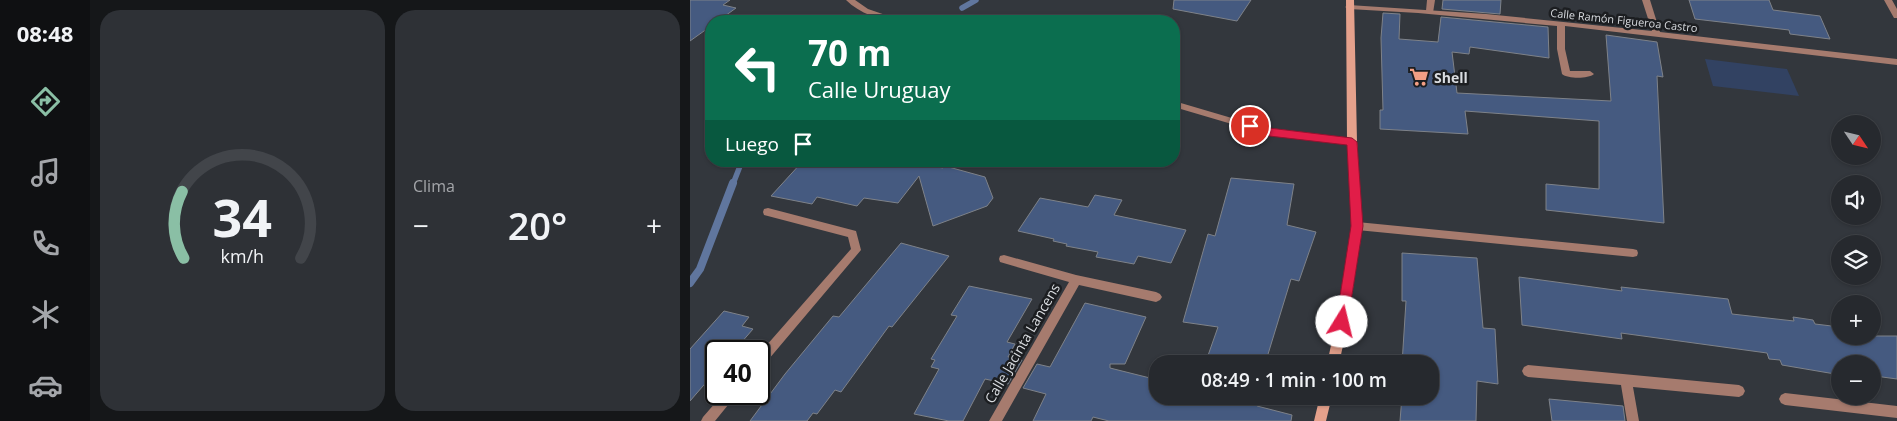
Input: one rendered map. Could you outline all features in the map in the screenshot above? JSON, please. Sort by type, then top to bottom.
[{"type":"street","points":[[850,0],[865,11],[879,15]]},
{"type":"street","points":[[1430,11],[1431,0]]},
{"type":"street","points":[[1646,0],[1656,33]]},
{"type":"street","points":[[1888,0],[1897,16]]},
{"type":"street","points":[[1335,355],[1357,226],[1352,142],[1349,4]]},
{"type":"street","name":"Calle Ramón Figueroa Castro","points":[[1349,4],[1656,33],[1897,62]]},
{"type":"street","points":[[1561,24],[1561,49],[1566,74],[1590,74]]},
{"type":"street","points":[[1180,106],[1269,132],[1352,142]]},
{"type":"street","points":[[768,212],[852,234],[856,250],[770,349]]},
{"type":"street","points":[[1357,226],[1634,253]]},
{"type":"street","points":[[1004,259],[1076,280],[1156,297]]},
{"type":"street","name":"Calle Jacinta Lancens","points":[[995,421],[1076,280]]},
{"type":"street","points":[[1528,371],[1739,391]]},
{"type":"street","points":[[1626,381],[1633,421]]},
{"type":"street","points":[[1785,399],[1897,412]]},
{"type":"street","points":[[707,421],[721,405]]},
{"type":"street","points":[[1320,421],[1324,405]]},
{"type":"shaded area","points":[[1705,59],[1787,69],[1799,96],[1713,86]]},
{"type":"building","points":[[690,0],[730,0],[723,5],[736,8],[726,15],[705,15],[705,30],[690,41]]},
{"type":"building","points":[[1174,0],[1251,0],[1237,21],[1173,9]]},
{"type":"building","points":[[1443,0],[1501,0],[1500,14],[1442,9]]},
{"type":"building","points":[[1689,0],[1769,0],[1773,10],[1820,16],[1830,39],[1790,34],[1789,30],[1695,19]]},
{"type":"building","points":[[1383,13],[1400,14],[1399,39],[1438,42],[1441,17],[1548,27],[1549,58],[1470,47],[1469,54],[1452,52],[1457,93],[1611,101],[1606,35],[1657,42],[1663,77],[1657,76],[1664,223],[1546,210],[1546,184],[1599,189],[1599,121],[1465,111],[1468,134],[1380,129],[1380,110],[1383,110],[1381,38]]},
{"type":"building","points":[[797,167],[949,167],[985,177],[993,198],[987,206],[933,226],[919,176],[898,203],[864,198],[857,206],[817,197],[812,204],[771,196]]},
{"type":"building","points":[[1231,178],[1294,184],[1287,225],[1316,232],[1299,281],[1291,279],[1268,355],[1208,355],[1218,327],[1183,322],[1208,234],[1215,236]]},
{"type":"building","points":[[1095,195],[1122,200],[1114,215],[1186,230],[1171,263],[1138,256],[1134,264],[1096,257],[1098,252],[1066,246],[1067,244],[1053,241],[1054,239],[1018,231],[1040,198],[1088,207]]},
{"type":"building","points":[[901,243],[949,256],[892,327],[889,326],[841,392],[835,390],[817,414],[813,413],[807,421],[750,421],[762,405],[770,405],[770,394],[833,316],[839,317]]},
{"type":"building","points":[[1402,253],[1477,258],[1483,328],[1495,329],[1498,384],[1477,381],[1476,421],[1400,421],[1401,405],[1439,405],[1439,355],[1403,355],[1406,301],[1402,301]]},
{"type":"building","points":[[1519,277],[1622,291],[1621,287],[1728,299],[1732,314],[1794,321],[1793,317],[1813,320],[1815,324],[1831,326],[1831,345],[1881,345],[1881,336],[1897,336],[1897,379],[1881,377],[1881,355],[1831,355],[1831,373],[1782,365],[1780,360],[1769,359],[1767,353],[1621,333],[1622,339],[1522,325]]},
{"type":"building","points":[[969,286],[1032,299],[1007,342],[1015,344],[1008,357],[1022,360],[1008,384],[985,379],[963,421],[949,421],[914,414],[939,369],[931,367],[935,360],[931,359],[957,316],[951,315]]},
{"type":"building","points":[[1085,303],[1146,317],[1125,364],[1110,364],[1110,368],[1149,378],[1149,405],[1257,405],[1292,415],[1291,421],[1109,421],[1093,417],[1091,421],[1033,421],[1046,394],[1023,388],[1037,364],[1050,367]]},
{"type":"building","points":[[724,311],[749,317],[742,326],[753,329],[744,340],[705,340],[705,384],[690,401],[690,349]]},
{"type":"building","points":[[1549,399],[1623,406],[1625,421],[1552,421]]},
{"type":"waterway","points":[[962,8],[976,0]]},
{"type":"waterway","points":[[733,184],[740,167]]},
{"type":"waterway","points":[[690,283],[700,269],[733,183]]},
{"type":"place","name":"Shell","points":[[1419,77]]},
{"type":"route","points":[[1250,126],[1269,132],[1352,142],[1357,226],[1342,322]]}]
